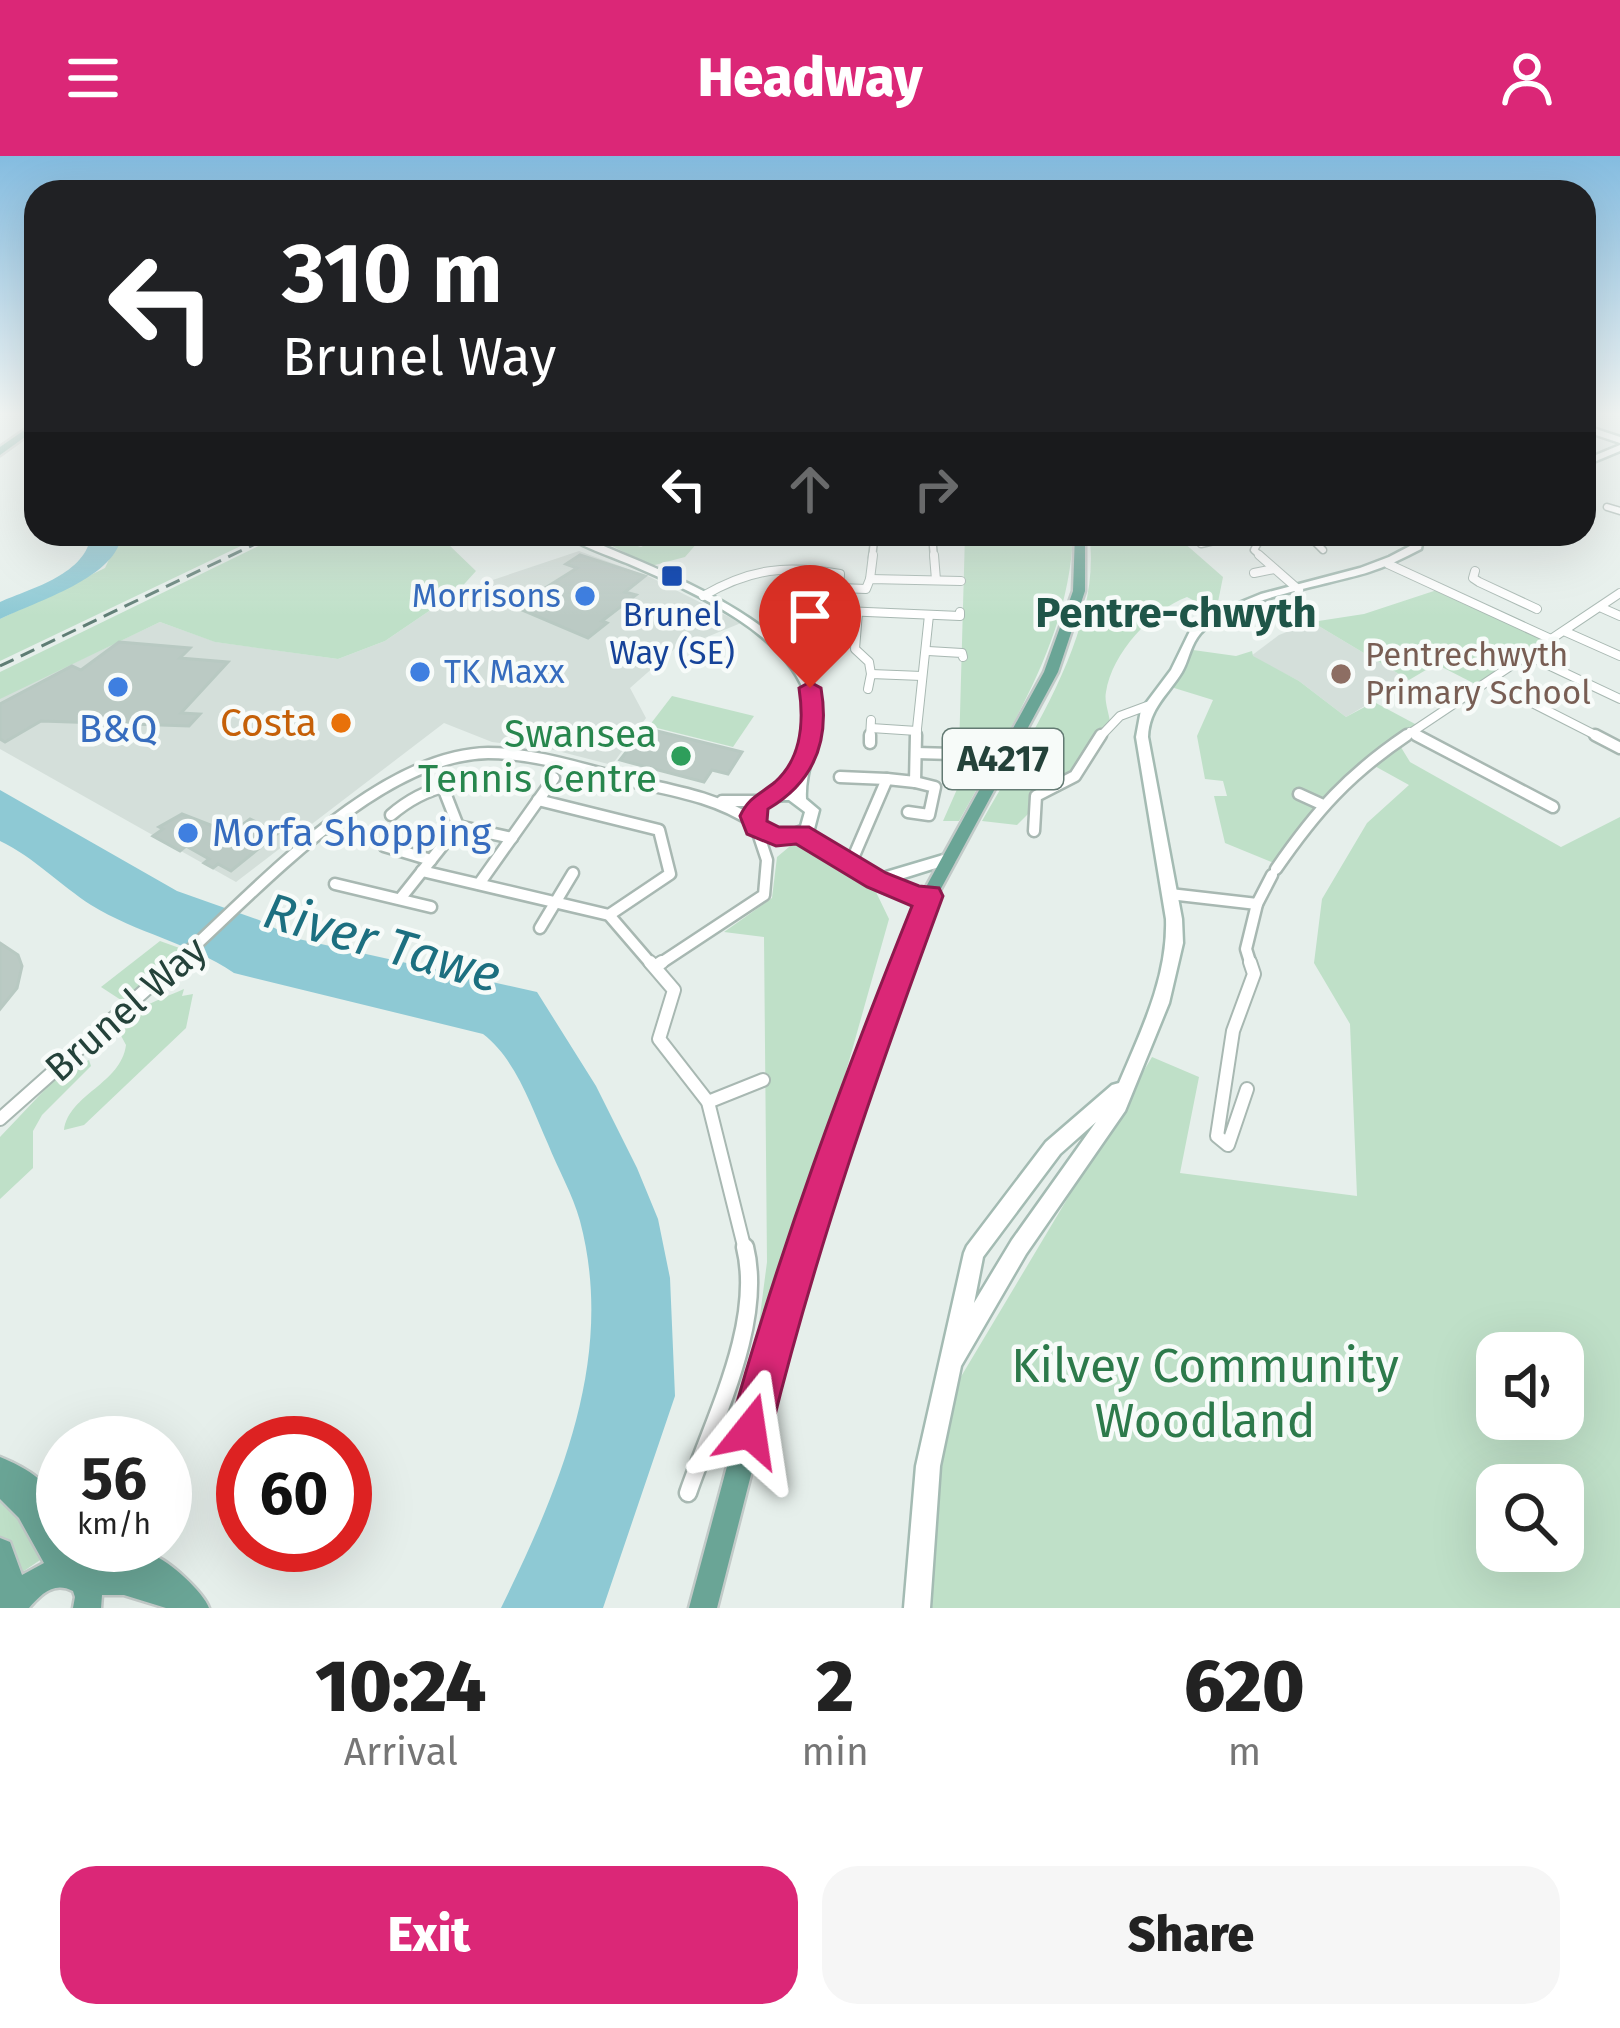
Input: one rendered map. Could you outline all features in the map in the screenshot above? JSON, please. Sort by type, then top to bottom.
[{"type":"main road","points":[[593,546],[703,596],[781,650],[810,688],[815,721],[800,770],[800,798],[833,843],[853,858],[923,887],[929,896],[917,897],[792,836],[755,824],[754,810],[800,770]]},
{"type":"main road","name":"A4217","points":[[706,1602],[782,1310],[866,1060],[929,896],[1051,672],[1079,591],[1080,546]]},
{"type":"main road","points":[[952,1360],[1019,1247],[1108,1122],[1161,1003],[1175,943],[1142,737],[1147,706],[1186,655],[1195,632],[1221,616],[1388,564],[1417,546]]},
{"type":"main road","points":[[768,798],[800,798]]},
{"type":"main road","points":[[792,836],[813,817]]},
{"type":"main road","points":[[891,876],[950,858]]},
{"type":"main road","points":[[916,1608],[928,1466],[965,1281],[987,1232],[1053,1148],[1126,1083]]},
{"type":"main road","points":[[0,1470],[23,1480],[36,1493]]},
{"type":"main road","points":[[0,1480],[36,1520]]},
{"type":"main road","points":[[0,1552],[9,1570],[9,1608]]},
{"type":"main road","points":[[9,1608],[32,1584],[56,1572]]},
{"type":"main road","points":[[86,1572],[196,1608]]},
{"type":"main road","points":[[154,1572],[196,1608]]},
{"type":"street","points":[[1607,507],[1620,511]]},
{"type":"street","points":[[868,584],[873,546]]},
{"type":"street","points":[[933,546],[936,580]]},
{"type":"street","points":[[1254,546],[1299,590]]},
{"type":"street","points":[[1319,546],[1323,550]]},
{"type":"street","points":[[1388,564],[1553,640]]},
{"type":"street","points":[[703,596],[758,566],[839,574],[840,610],[960,616],[960,612]]},
{"type":"street","points":[[1254,573],[1274,569]]},
{"type":"street","points":[[1475,571],[1473,578],[1479,583],[1537,609]]},
{"type":"street","points":[[840,588],[961,581]]},
{"type":"street","points":[[1457,594],[1479,583]]},
{"type":"street","points":[[1247,1089],[1232,1142],[1220,1142],[1224,1074],[1254,974],[1246,949],[1257,904],[1322,804],[1366,762],[1620,593]]},
{"type":"street","points":[[1602,608],[1620,616]]},
{"type":"street","points":[[858,612],[855,649],[869,662],[868,689]]},
{"type":"street","points":[[915,782],[929,615]]},
{"type":"street","points":[[1566,632],[1620,656]]},
{"type":"street","points":[[928,651],[962,653],[963,657]]},
{"type":"street","points":[[1528,656],[1620,699]]},
{"type":"street","points":[[871,674],[922,676]]},
{"type":"street","points":[[1491,682],[1620,748]]},
{"type":"street","points":[[1034,831],[1036,796],[1079,772],[1098,733],[1115,718],[1147,706]]},
{"type":"street","points":[[871,743],[871,724],[917,731]]},
{"type":"street","points":[[1410,732],[1553,807]]},
{"type":"street","name":"Brunel Way","points":[[0,1119],[390,779],[446,757],[514,752],[700,798],[755,824]]},
{"type":"street","points":[[916,752],[953,754]]},
{"type":"street","points":[[840,776],[935,787],[929,815],[908,812]]},
{"type":"street","points":[[478,884],[554,778]]},
{"type":"street","points":[[391,815],[416,796],[442,785],[482,779],[511,785]]},
{"type":"street","points":[[853,858],[887,779]]},
{"type":"street","points":[[442,785],[458,826]]},
{"type":"street","points":[[1299,794],[1322,804]]},
{"type":"street","name":"Brunel Way","points":[[700,798],[768,798]]},
{"type":"street","points":[[538,800],[659,830],[658,848],[670,864],[670,874],[608,915]]},
{"type":"street","points":[[656,966],[760,901],[769,884],[755,824]]},
{"type":"street","points":[[458,826],[512,838]]},
{"type":"street","points":[[400,899],[458,826]]},
{"type":"street","points":[[767,860],[772,848],[792,836]]},
{"type":"street","points":[[384,846],[478,884],[608,915],[656,966],[675,997],[661,1022],[659,1039],[708,1102],[751,1273],[751,1307],[688,1493]]},
{"type":"street","points":[[540,928],[573,873]]},
{"type":"street","points":[[334,884],[431,907]]},
{"type":"street","points":[[1170,894],[1257,904]]},
{"type":"street","points":[[708,1102],[763,1080]]},
{"type":"shaded area","points":[[579,551],[650,577],[741,623],[685,646],[681,643],[630,688],[646,718],[612,765],[554,750],[492,742],[444,723],[236,882],[0,749],[0,698],[160,622],[216,642],[338,659],[385,641],[457,592]]},
{"type":"shaded area","name":"Pentrechwyth Primary School","points":[[1312,622],[1409,680],[1346,717],[1299,681],[1251,656],[1279,635]]},
{"type":"green space","points":[[115,546],[241,546],[0,661],[0,619],[105,568]]},
{"type":"green space","points":[[258,546],[450,546],[476,571],[457,592],[385,641],[338,659],[215,642],[160,622],[0,699],[0,672]]},
{"type":"green space","points":[[612,546],[695,546],[685,557],[651,566]]},
{"type":"green space","points":[[965,546],[1072,546],[1061,611],[1033,684],[959,821],[943,821],[958,787]]},
{"type":"green space","points":[[1090,546],[1188,546],[1223,577],[1216,612],[1187,597],[1160,612],[1125,648],[1106,696],[1110,722],[1098,733],[1079,772],[1037,795],[1034,808],[1017,825],[982,821],[1058,683],[1085,608]]},
{"type":"green space","points":[[1440,589],[1548,639],[1477,685],[1436,664],[1409,680],[1312,622],[1364,614]]},
{"type":"green space","points":[[1193,650],[1236,656],[1252,651],[1346,717],[1374,702],[1417,725],[1334,787],[1276,864],[1225,843],[1214,796],[1227,796],[1223,781],[1205,779],[1197,736],[1213,700],[1171,687]]},
{"type":"green space","points":[[672,696],[754,716],[733,747],[649,726]]},
{"type":"green space","name":"Kilvey Community Woodland","points":[[1399,744],[1410,762],[1561,847],[1620,817],[1620,1608],[932,1608],[940,1471],[956,1385],[1152,1057],[1199,1077],[1180,1173],[1357,1196],[1350,1024],[1314,963],[1322,899],[1367,823],[1409,785],[1371,764]]},
{"type":"green space","points":[[804,841],[834,868],[876,892],[889,919],[775,1303],[758,1331],[767,1262],[764,937],[724,932],[772,898],[777,857],[795,842]]},
{"type":"green space","points":[[160,941],[185,950],[124,1002],[101,987]]},
{"type":"green space","points":[[184,989],[182,996],[193,994],[186,1028],[84,1125],[64,1130],[75,1107],[106,1080],[122,1058],[126,1045],[119,1032],[124,1023],[147,1005]]},
{"type":"green space","points":[[89,1060],[91,1066],[42,1115],[33,1131],[33,1168],[0,1199],[0,1137],[54,1080]]},
{"type":"green space","points":[[0,1497],[13,1508],[36,1546],[36,1563],[21,1573],[13,1547],[0,1536]]},
{"type":"water","points":[[118,546],[92,575],[0,619],[0,602],[69,569],[87,548]]},
{"type":"water","points":[[0,790],[177,891],[259,920],[294,938],[537,992],[596,1086],[637,1168],[658,1219],[670,1278],[675,1396],[603,1608],[501,1608],[561,1468],[576,1420],[591,1322],[589,1272],[577,1211],[505,1057],[483,1034],[234,973],[108,915],[0,841]]},
{"type":"building","name":"Morrisons","points":[[580,555],[645,576],[625,592],[636,595],[588,638],[515,607],[577,568],[566,564]]},
{"type":"building","name":"B&Q","points":[[119,642],[190,648],[180,658],[228,662],[181,713],[200,714],[189,726],[41,721],[5,742],[0,739],[0,704],[72,666],[81,670]]},
{"type":"building","name":"Swansea Tennis Centre","points":[[645,728],[742,752],[728,774],[712,770],[704,782],[620,760]]},
{"type":"building","points":[[182,814],[231,833],[250,819],[278,833],[231,871],[218,864],[213,868],[204,863],[209,859],[186,846],[180,851],[153,836]]},
{"type":"building","points":[[0,943],[18,955],[22,966],[17,988],[0,1009]]},
{"type":"railway","points":[[0,666],[251,546]]},
{"type":"place","name":"Brunel Way (SE)","points":[[672,576]]},
{"type":"place","name":"Morrisons","points":[[585,596]]},
{"type":"place","name":"TK Maxx","points":[[420,672]]},
{"type":"place","name":"Pentrechwyth Primary School","points":[[1341,674]]},
{"type":"place","name":"B&Q","points":[[118,687]]},
{"type":"place","name":"Costa","points":[[341,723]]},
{"type":"place","name":"Swansea Tennis Centre","points":[[681,756]]},
{"type":"place","name":"Morfa Shopping","points":[[188,833]]},
{"type":"district","name":"Pentre-chwyth","points":[[1176,613]]},
{"type":"route","points":[[750,1431],[782,1310],[866,1060],[929,896],[917,897],[877,880],[800,834],[768,835],[753,822],[758,804],[800,770],[814,733],[810,688]]},
{"type":"water label","name":"River Tawe","points":[[382,943]]}]
